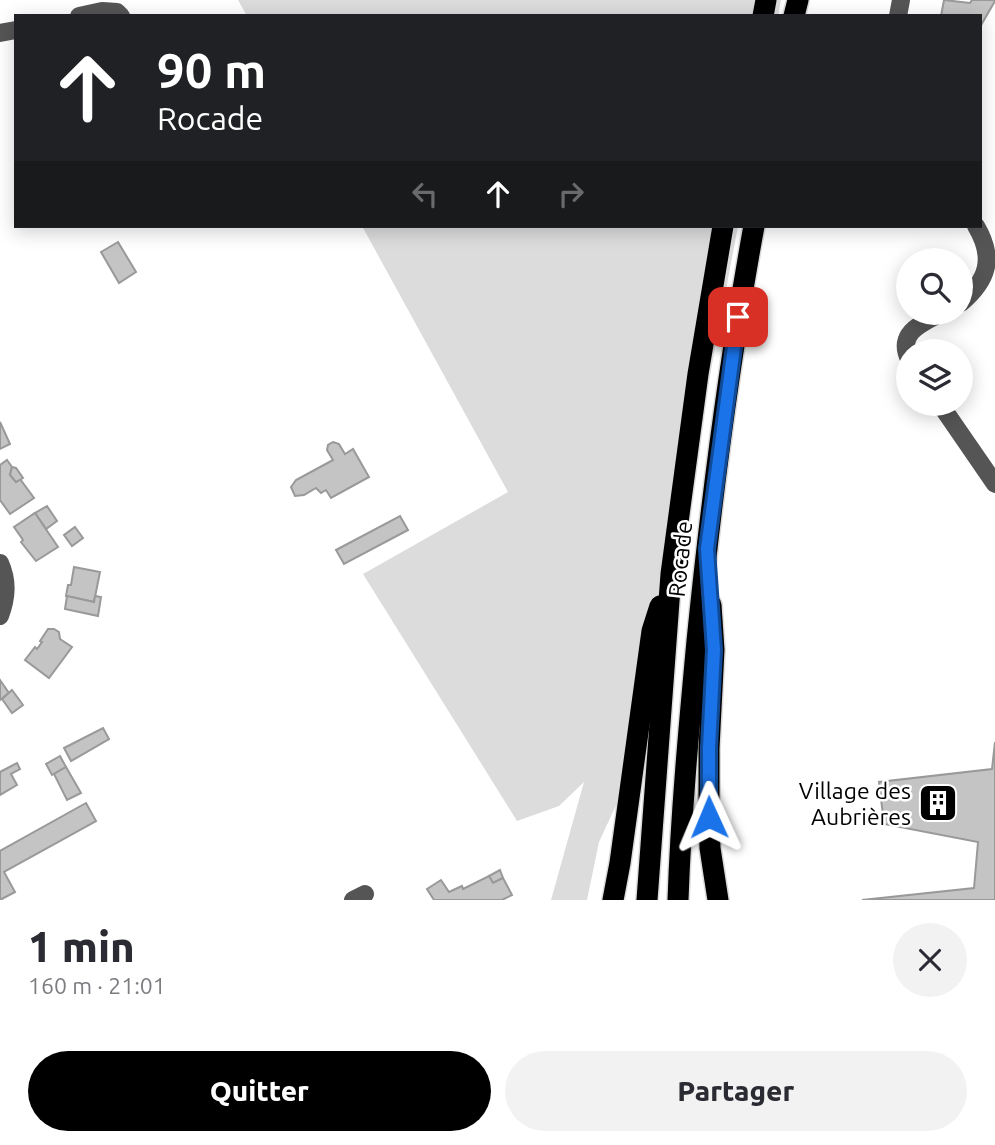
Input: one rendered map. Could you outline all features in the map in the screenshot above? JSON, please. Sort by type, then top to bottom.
[{"type":"highway","points":[[647,900],[671,574],[698,374],[723,228]]},
{"type":"highway","name":"Rocade","points":[[678,900],[688,741],[707,549],[728,381],[754,228]]},
{"type":"highway","points":[[707,549],[714,650],[709,817],[710,848],[718,900]]},
{"type":"highway","points":[[613,900],[652,631],[671,574]]},
{"type":"street","points":[[88,14],[102,11],[119,14]]},
{"type":"street","points":[[973,292],[985,274],[987,259],[977,228]]},
{"type":"street","points":[[907,339],[911,331],[919,325]]},
{"type":"street","points":[[948,416],[995,484]]},
{"type":"street","points":[[0,563],[5,575],[6,596],[0,616]]},
{"type":"shaded area","points":[[238,0],[781,0],[778,14],[246,14]]},
{"type":"shaded area","points":[[363,228],[738,228],[638,758],[599,842],[587,900],[551,900],[584,782],[559,806],[517,821],[363,574],[508,492]]},
{"type":"building","points":[[944,0],[970,3],[972,0],[995,0],[982,24],[982,14],[941,14]]},
{"type":"building","points":[[118,242],[136,272],[119,283],[101,252]]},
{"type":"building","points":[[0,422],[10,444],[0,449]]},
{"type":"building","points":[[333,442],[339,444],[345,454],[353,449],[369,477],[331,498],[326,490],[321,493],[316,488],[304,495],[295,496],[291,487],[296,480],[333,460],[327,450],[328,445]]},
{"type":"building","points":[[7,460],[12,467],[10,475],[16,482],[20,479],[34,498],[10,514],[0,500],[0,465]]},
{"type":"building","points":[[12,467],[16,468],[23,478],[16,482],[10,475]]},
{"type":"building","points":[[47,506],[57,521],[46,529],[35,513]]},
{"type":"building","points":[[35,513],[58,547],[36,561],[21,542],[23,540],[14,527]]},
{"type":"building","points":[[400,516],[408,530],[344,564],[336,550]]},
{"type":"building","points":[[75,527],[83,538],[72,546],[64,535]]},
{"type":"building","points":[[74,567],[100,572],[94,602],[66,596]]},
{"type":"building","points":[[67,596],[94,602],[95,596],[101,597],[98,616],[65,609]]},
{"type":"building","points":[[48,629],[59,632],[60,639],[72,647],[49,678],[25,660],[35,647],[37,649]]},
{"type":"building","points":[[0,680],[9,693],[0,700]]},
{"type":"building","points":[[12,690],[23,705],[12,713],[2,699]]},
{"type":"building","points":[[103,728],[109,739],[71,761],[64,748]]},
{"type":"building","name":"Village des Aubrières","points":[[995,742],[995,900],[862,900],[974,888],[978,842],[884,824],[879,782],[992,769]]},
{"type":"building","points":[[60,756],[66,767],[52,775],[46,764]]},
{"type":"building","points":[[17,763],[20,769],[11,774],[17,785],[0,795],[0,772]]},
{"type":"building","points":[[66,767],[81,793],[67,800],[54,774]]},
{"type":"building","points":[[86,803],[96,821],[4,872],[15,892],[0,900],[0,851]]},
{"type":"building","points":[[500,870],[503,878],[493,883],[489,876]]},
{"type":"building","points":[[489,876],[493,883],[503,878],[512,895],[502,900],[434,900],[427,889],[441,880],[449,892],[462,886],[463,889]]},
{"type":"place","name":"Village des Aubrières","points":[[938,803]]},
{"type":"route","points":[[709,817],[714,650],[707,549],[738,317]]}]
